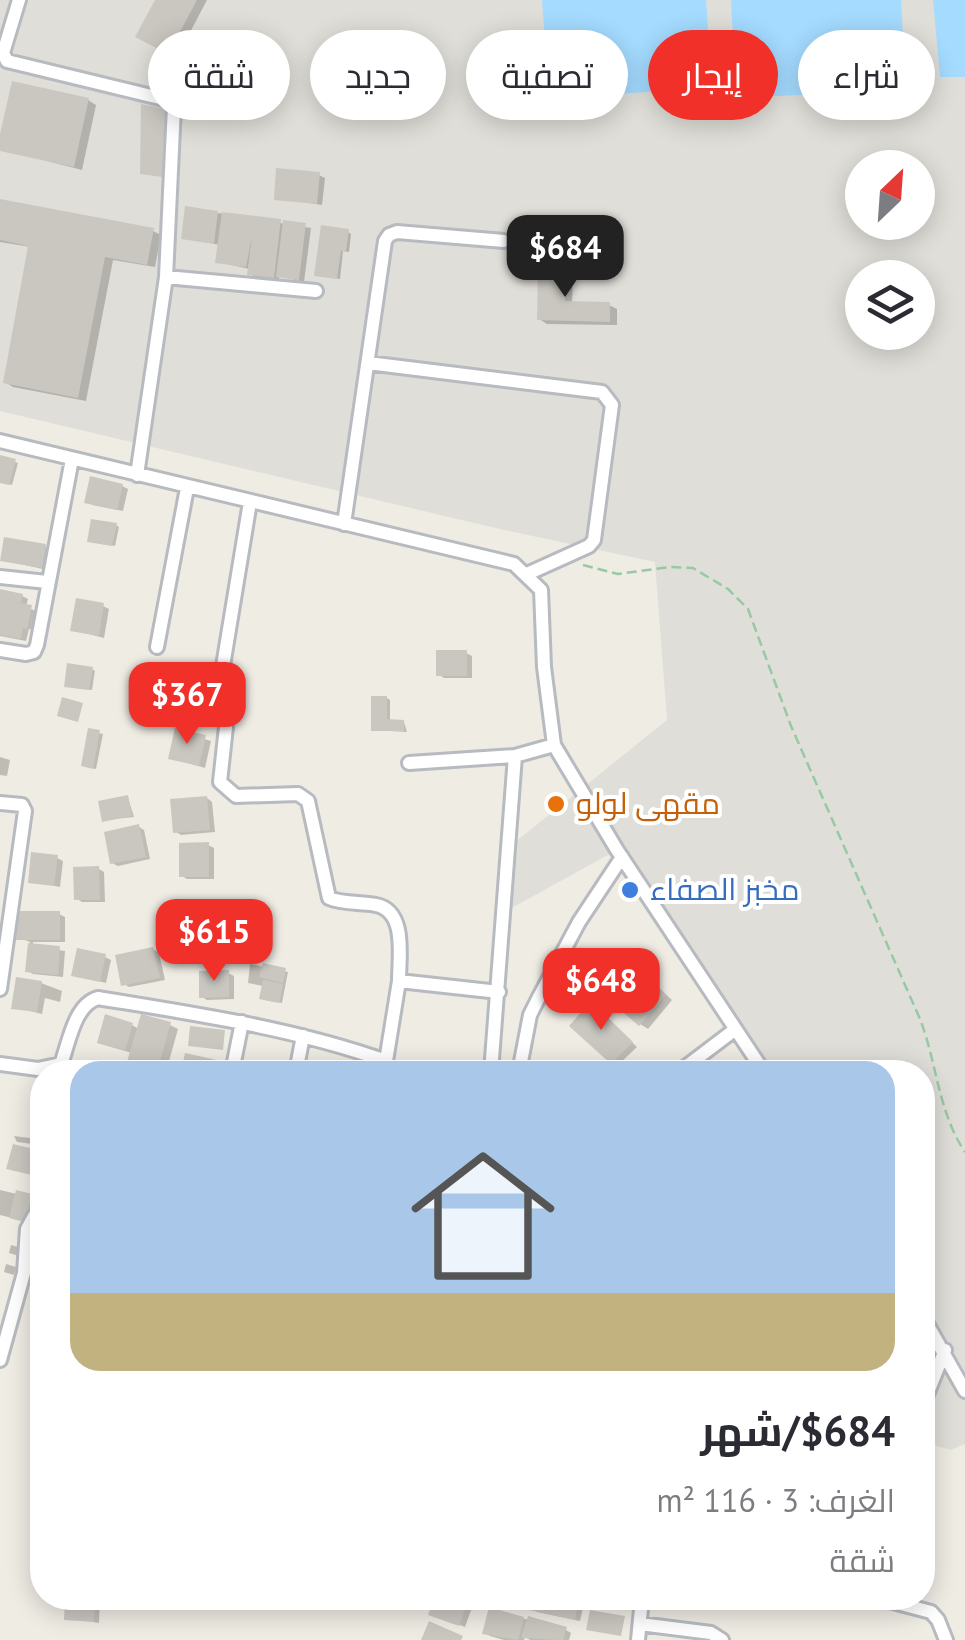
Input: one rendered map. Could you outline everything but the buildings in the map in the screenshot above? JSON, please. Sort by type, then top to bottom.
[{"type":"street","points":[[19,0],[2,53],[7,62],[168,100],[174,107],[166,277],[137,475]]},
{"type":"street","points":[[344,524],[385,241],[389,234],[504,241]]},
{"type":"street","points":[[166,277],[316,291]]},
{"type":"street","points":[[368,363],[602,392],[609,397],[612,405],[594,540],[528,574]]},
{"type":"street","points":[[0,441],[514,564],[528,574],[540,590],[554,745],[755,1060]]},
{"type":"street","points":[[0,650],[34,652],[72,459]]},
{"type":"street","points":[[158,647],[187,488]]},
{"type":"street","points":[[222,672],[250,502]]},
{"type":"street","points":[[0,577],[47,582]]},
{"type":"street","points":[[226,728],[220,782],[236,796],[298,794],[308,802],[329,898],[382,906],[394,915],[398,927],[399,981],[384,1060]]},
{"type":"street","points":[[409,763],[515,756],[554,745]]},
{"type":"street","points":[[492,1060],[515,756]]},
{"type":"street","points":[[0,803],[22,804],[25,811],[0,989]]},
{"type":"street","points":[[521,1060],[530,1015],[579,922],[622,857]]},
{"type":"street","points":[[399,981],[500,992]]},
{"type":"street","points":[[63,1060],[81,1010],[98,998],[303,1036],[365,1060]]},
{"type":"street","points":[[234,1060],[242,1022]]},
{"type":"street","points":[[694,1060],[734,1031]]},
{"type":"street","points":[[298,1060],[303,1036]]},
{"type":"street","points":[[0,1064],[30,1068]]},
{"type":"street","points":[[0,1360],[24,1273],[30,1223]]},
{"type":"street","points":[[935,1335],[965,1391]]},
{"type":"street","points":[[935,1375],[945,1350]]},
{"type":"street","points":[[638,1640],[641,1610]]},
{"type":"street","points":[[923,1610],[938,1620],[946,1640]]},
{"type":"street","points":[[640,1624],[711,1633],[722,1640]]},
{"type":"path","points":[[562,558],[618,574],[693,568],[728,589],[748,609],[790,726],[920,1018],[934,1060]]},
{"type":"path","points":[[935,1064],[950,1131],[965,1152]]},
{"type":"shaded area","points":[[0,0],[965,0],[965,1444],[951,1450],[935,1445],[935,1060],[756,1060],[617,850],[508,910],[514,843],[667,720],[655,562],[0,411]]},
{"type":"water","points":[[542,0],[706,0],[708,30],[648,30],[648,92],[628,93],[628,30],[544,30]]},
{"type":"water","points":[[731,0],[901,0],[903,30],[798,30],[798,95],[778,96],[778,30],[733,30]]},
{"type":"water","points":[[933,0],[965,0],[965,77],[940,77]]},
{"type":"place","name":"مقهى لولو","points":[[556,804]]},
{"type":"place","name":"مخبز الصفاء","points":[[630,890]]}]
